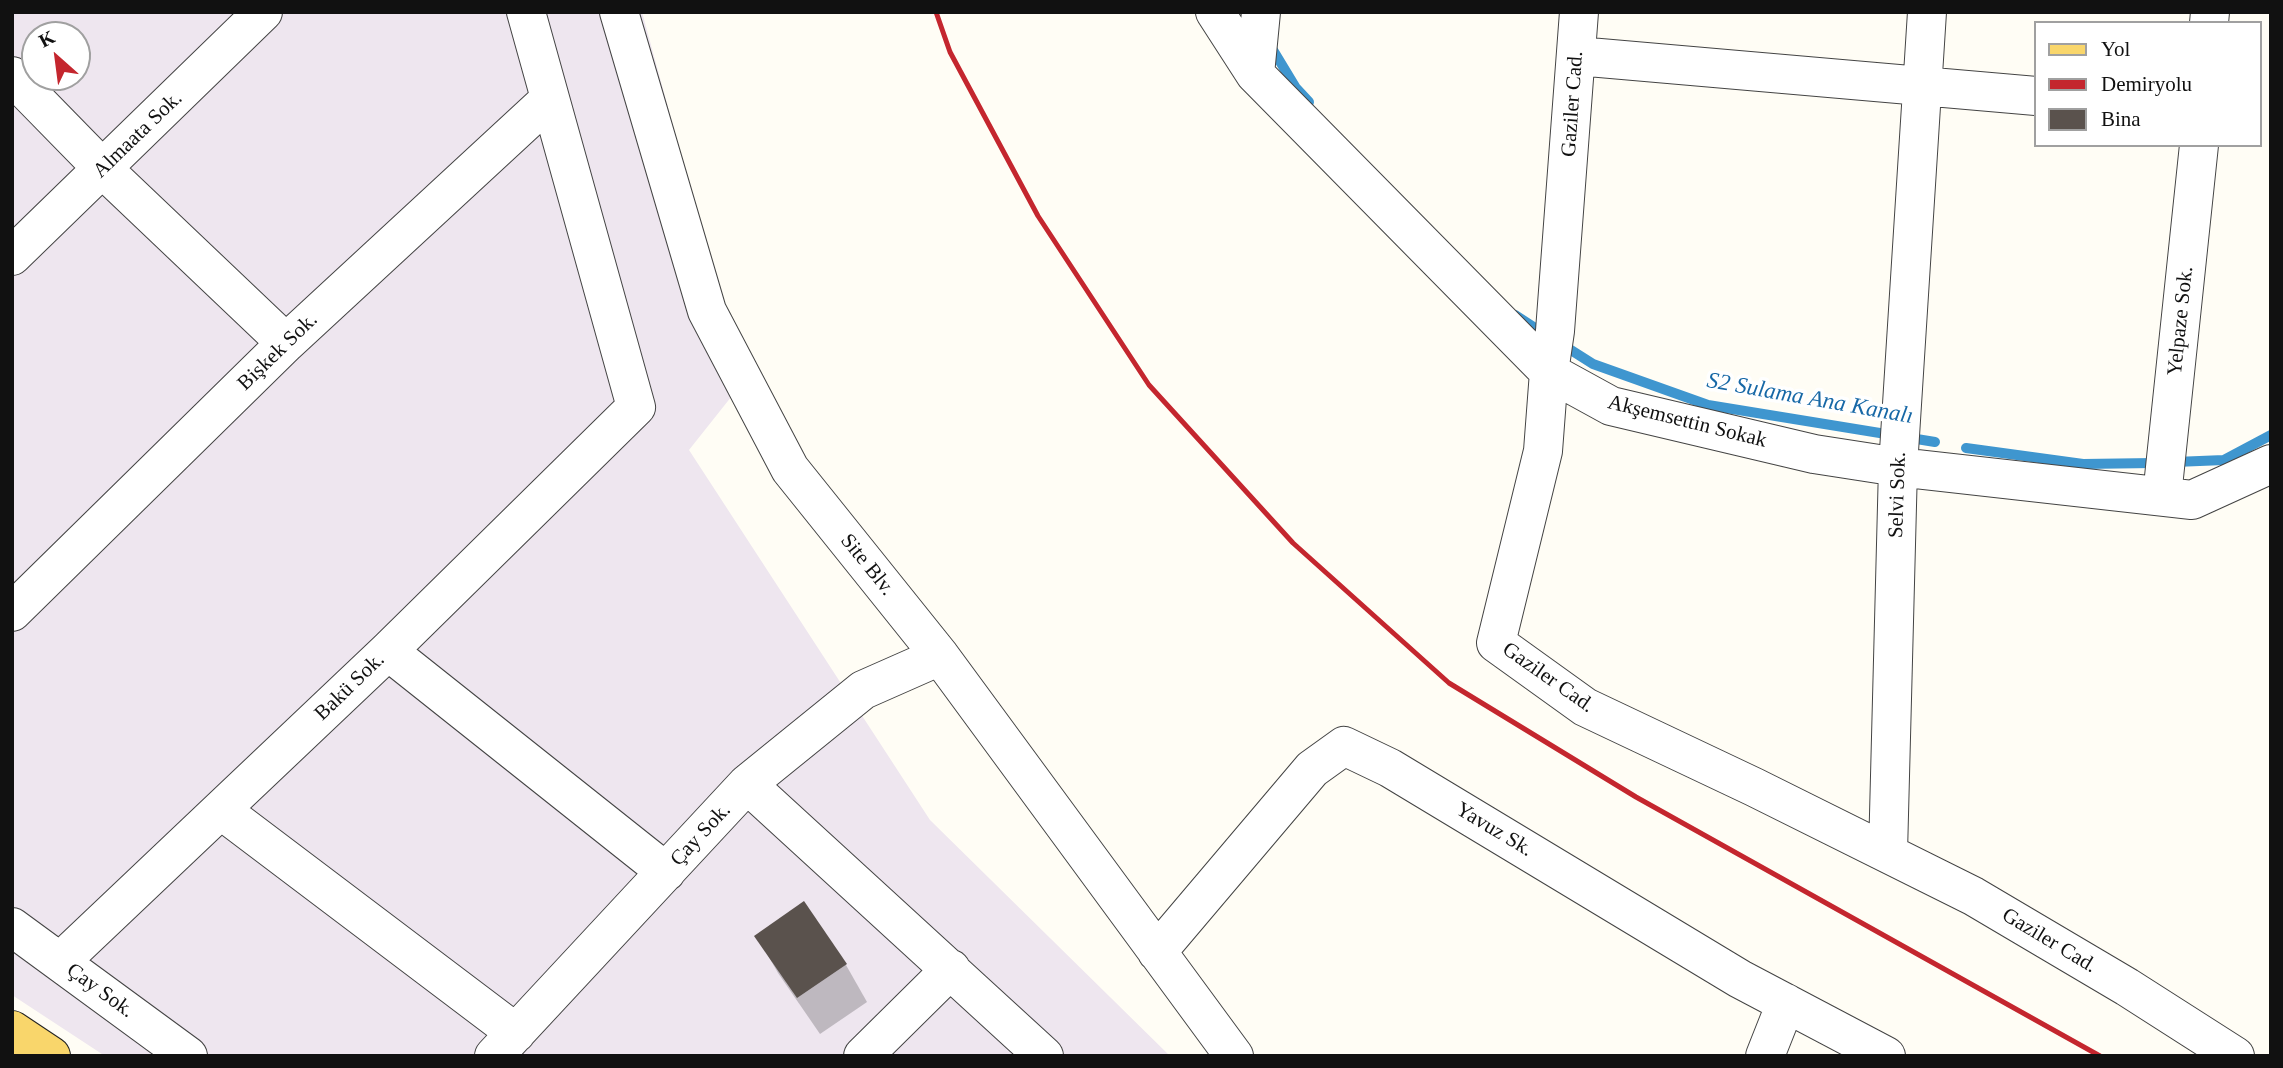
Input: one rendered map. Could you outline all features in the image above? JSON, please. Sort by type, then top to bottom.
[{"type":"main road","points":[[12,1030],[51,1056]]},
{"type":"street","name":"Almaata Sok.","points":[[12,256],[262,12]]},
{"type":"street","points":[[526,12],[550,99]]},
{"type":"street","name":"Site Blv.","points":[[619,12],[707,311],[789,469],[940,656],[1234,1056]]},
{"type":"street","name":"Akşemsettin Sokak","points":[[1214,12],[1255,74],[1549,372],[1611,406],[1814,454],[1900,447],[2192,500],[2271,464]]},
{"type":"street","points":[[1255,74],[1261,12]]},
{"type":"street","name":"Gaziler Cad.","points":[[1579,12],[1555,331],[1543,451],[1496,643],[1586,707],[1973,896],[2235,1056]]},
{"type":"street","name":"Selvi Sok.","points":[[1888,853],[1900,447],[1927,12]]},
{"type":"street","points":[[1577,56],[2035,96]]},
{"type":"street","points":[[12,76],[103,169],[286,343]]},
{"type":"street","name":"Bişkek Sok.","points":[[12,612],[286,343],[550,99]]},
{"type":"street","name":"Bakü Sok.","points":[[60,962],[388,651],[636,407],[550,99]]},
{"type":"street","name":"Yelpaze Sok.","points":[[2162,496],[2199,147]]},
{"type":"street","points":[[388,651],[666,872]]},
{"type":"street","name":"Çay Sok.","points":[[505,1044],[747,784],[863,690],[940,656]]},
{"type":"street","name":"Yavuz Sk.","points":[[1157,953],[1312,769],[1344,746],[1390,768],[1740,979],[1886,1056]]},
{"type":"street","points":[[747,784],[1044,1056]]},
{"type":"street","points":[[221,810],[505,1044]]},
{"type":"street","name":"Çay Sok.","points":[[12,927],[188,1056]]},
{"type":"street","points":[[863,1056],[951,969]]},
{"type":"street","points":[[1765,1056],[1786,1003]]},
{"type":"shaded area","points":[[12,12],[642,12],[743,382],[689,450],[930,820],[1170,1056],[105,1056],[12,995]]},
{"type":"building","points":[[804,901],[847,964],[797,998],[754,936]]},
{"type":"waterway","name":"S2 Sulama Ana Kanalı","points":[[1273,50],[1296,88],[1309,102]]},
{"type":"waterway","name":"S2 Sulama Ana Kanalı","points":[[1515,315],[1535,328]]},
{"type":"waterway","name":"S2 Sulama Ana Kanalı","points":[[1563,345],[1593,364],[1708,405],[1935,442]]},
{"type":"waterway","name":"S2 Sulama Ana Kanalı","points":[[2175,462],[2224,460],[2271,435]]},
{"type":"waterway","name":"S2 Sulama Ana Kanalı","points":[[1966,448],[2083,464],[2154,463]]},
{"type":"railway","points":[[936,12],[950,52],[1038,216],[1149,385],[1293,543],[1449,683],[1636,797],[2100,1056]]}]
